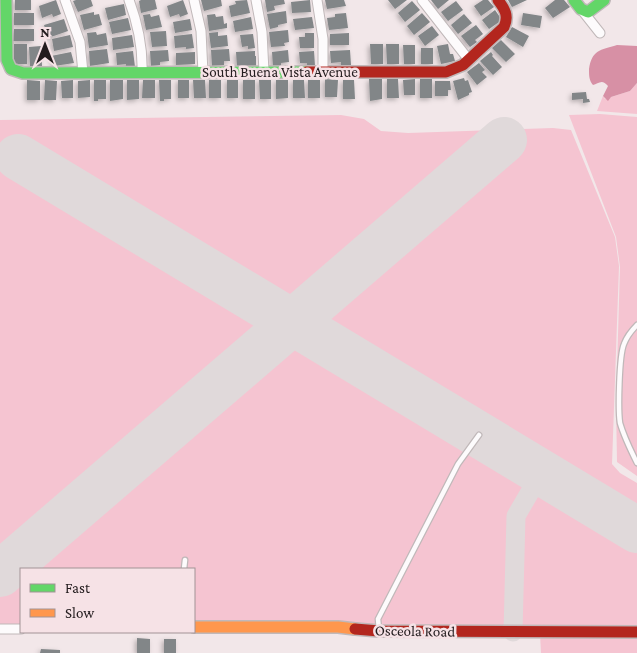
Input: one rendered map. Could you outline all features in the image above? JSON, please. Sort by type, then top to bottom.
[{"type":"street","name":"South Buena Vista Avenue","points":[[6,0],[6,57],[10,68],[21,73],[441,72],[459,68],[506,24],[506,10],[498,0]]},
{"type":"street","points":[[65,0],[80,42],[83,73]]},
{"type":"street","points":[[129,0],[139,32],[142,50],[142,73]]},
{"type":"street","points":[[194,0],[201,31],[203,72]]},
{"type":"street","points":[[256,0],[262,32],[264,72]]},
{"type":"street","points":[[317,0],[324,72]]},
{"type":"street","points":[[422,0],[469,60]]},
{"type":"street","points":[[580,7],[591,10],[604,0]]},
{"type":"street","points":[[580,7],[600,32]]},
{"type":"street","name":"Osceola Road","points":[[195,628],[338,627],[379,631],[637,632]]},
{"type":"street","points":[[0,629],[20,629]]},
{"type":"lane","points":[[637,325],[628,335],[623,347],[619,406],[620,423],[637,463]]},
{"type":"lane","points":[[379,631],[378,619],[458,464],[479,435]]},
{"type":"lane","points":[[184,568],[185,560]]},
{"type":"shaded area","points":[[617,45],[637,46],[637,83],[630,91],[611,97],[608,101],[603,96],[608,86],[602,82],[593,85],[589,69],[595,54]]},
{"type":"shaded area","points":[[637,83],[637,114],[597,111],[603,96],[605,99],[630,91]]},
{"type":"shaded area","points":[[600,114],[637,117],[637,476],[617,462],[616,403],[620,267],[616,237],[569,115]]},
{"type":"shaded area","points":[[341,115],[364,119],[381,131],[408,133],[553,128],[571,130],[615,237],[619,266],[612,464],[620,473],[637,483],[637,628],[195,625],[195,568],[20,568],[20,625],[0,625],[0,120]]},
{"type":"shaded area","points":[[540,634],[637,634],[637,653],[541,653]]},
{"type":"building","points":[[15,0],[31,0],[31,10],[15,10]]},
{"type":"building","points":[[56,0],[61,14],[53,17],[52,14],[42,18],[39,6]]},
{"type":"building","points":[[91,0],[93,6],[78,12],[73,1]]},
{"type":"building","points":[[155,0],[157,9],[141,13],[139,1]]},
{"type":"building","points":[[183,0],[188,14],[180,17],[179,14],[170,17],[167,6]]},
{"type":"building","points":[[201,0],[221,0],[222,6],[204,11]]},
{"type":"building","points":[[247,0],[250,13],[231,17],[229,6],[236,4],[235,1]]},
{"type":"building","points":[[265,0],[284,0],[285,4],[274,6],[275,10],[267,12]]},
{"type":"building","points":[[310,0],[311,12],[292,13],[291,2]]},
{"type":"building","points":[[325,0],[344,0],[346,6],[327,9]]},
{"type":"building","points":[[388,0],[407,0],[395,9]]},
{"type":"building","points":[[431,0],[449,0],[438,9]]},
{"type":"building","points":[[483,0],[488,0],[494,7],[481,16],[474,6]]},
{"type":"building","points":[[508,0],[527,0],[512,7]]},
{"type":"building","points":[[555,0],[564,0],[570,7],[553,18],[545,8]]},
{"type":"building","points":[[412,1],[420,10],[405,22],[398,13]]},
{"type":"building","points":[[456,1],[463,10],[448,21],[441,12]]},
{"type":"building","points":[[124,4],[126,15],[108,20],[105,8]]},
{"type":"building","points":[[495,10],[502,20],[489,29],[482,20]]},
{"type":"building","points":[[286,11],[287,23],[270,29],[267,14]]},
{"type":"building","points":[[94,12],[94,15],[99,14],[102,25],[84,30],[80,15]]},
{"type":"building","points":[[14,13],[34,13],[34,25],[14,25]]},
{"type":"building","points":[[346,13],[348,28],[329,30],[327,18],[335,17],[335,14]]},
{"type":"building","points":[[422,13],[430,22],[414,35],[407,26]]},
{"type":"building","points":[[523,13],[542,16],[540,28],[521,25]]},
{"type":"building","points":[[150,14],[151,17],[159,15],[162,27],[146,30],[143,15]]},
{"type":"building","points":[[215,14],[216,17],[223,16],[224,24],[227,23],[227,28],[209,31],[207,15]]},
{"type":"building","points":[[464,14],[472,23],[458,34],[451,25]]},
{"type":"building","points":[[251,17],[253,29],[235,32],[233,21]]},
{"type":"building","points":[[312,17],[314,28],[295,30],[293,19]]},
{"type":"building","points":[[128,18],[131,30],[112,34],[109,22]]},
{"type":"building","points":[[64,19],[68,31],[48,38],[44,25]]},
{"type":"building","points":[[190,19],[192,30],[175,33],[173,22]]},
{"type":"building","points":[[476,25],[483,34],[470,47],[461,36]]},
{"type":"building","points":[[432,26],[439,35],[425,46],[418,36]]},
{"type":"building","points":[[512,27],[529,36],[523,47],[506,37]]},
{"type":"building","points":[[14,29],[34,29],[34,41],[13,41]]},
{"type":"building","points":[[288,30],[289,42],[284,43],[285,46],[271,47],[269,32]]},
{"type":"building","points":[[166,31],[167,46],[152,47],[150,32]]},
{"type":"building","points":[[96,32],[97,35],[106,33],[108,45],[89,48],[87,33]]},
{"type":"building","points":[[218,32],[218,36],[227,35],[228,46],[211,48],[209,33]]},
{"type":"building","points":[[305,33],[314,33],[314,48],[300,48],[299,37],[305,37]]},
{"type":"building","points":[[349,33],[349,45],[330,45],[330,34]]},
{"type":"building","points":[[192,34],[194,48],[175,48],[174,36]]},
{"type":"building","points":[[253,34],[255,48],[248,49],[248,46],[242,47],[240,35]]},
{"type":"building","points":[[70,35],[73,47],[54,51],[52,39]]},
{"type":"building","points":[[132,35],[134,47],[113,50],[112,38]]},
{"type":"building","points":[[501,40],[515,54],[506,62],[492,48]]},
{"type":"building","points":[[14,44],[27,44],[27,64],[14,64]]},
{"type":"building","points":[[370,44],[383,44],[383,64],[371,64]]},
{"type":"building","points":[[386,44],[399,44],[399,64],[387,64]]},
{"type":"building","points":[[448,44],[450,54],[453,54],[455,61],[441,64],[437,46]]},
{"type":"building","points":[[403,45],[415,45],[415,64],[404,64]]},
{"type":"building","points":[[41,46],[42,66],[30,66],[29,47]]},
{"type":"building","points":[[421,48],[433,48],[433,64],[421,64]]},
{"type":"building","points":[[107,49],[109,63],[90,66],[89,51]]},
{"type":"building","points":[[229,49],[230,61],[224,61],[224,65],[212,66],[211,50]]},
{"type":"building","points":[[168,50],[169,61],[151,66],[150,51]]},
{"type":"building","points":[[288,50],[289,62],[273,67],[272,52]]},
{"type":"building","points":[[350,50],[351,65],[341,66],[341,62],[331,63],[330,51]]},
{"type":"building","points":[[133,51],[135,67],[126,67],[126,64],[117,65],[116,53]]},
{"type":"building","points":[[255,51],[256,66],[237,67],[236,52]]},
{"type":"building","points":[[314,51],[315,66],[307,66],[307,63],[300,63],[299,52]]},
{"type":"building","points":[[71,52],[74,63],[54,66],[51,56]]},
{"type":"building","points":[[195,52],[195,64],[176,65],[176,53]]},
{"type":"building","points":[[491,52],[492,56],[502,67],[493,75],[480,61]]},
{"type":"building","points":[[479,63],[485,70],[482,72],[487,77],[477,85],[467,72]]},
{"type":"building","points":[[464,78],[465,81],[468,80],[472,92],[458,100],[453,81]]},
{"type":"building","points":[[325,79],[338,80],[337,97],[325,97]]},
{"type":"building","points":[[369,79],[382,79],[382,99],[370,101]]},
{"type":"building","points":[[387,79],[398,79],[399,98],[387,98]]},
{"type":"building","points":[[415,79],[415,95],[404,95],[403,80]]},
{"type":"building","points":[[420,79],[432,79],[432,98],[420,98]]},
{"type":"building","points":[[27,80],[40,81],[40,100],[27,100]]},
{"type":"building","points":[[45,80],[57,81],[56,100],[44,100]]},
{"type":"building","points":[[73,80],[73,98],[62,98],[61,81]]},
{"type":"building","points":[[90,80],[90,97],[78,98],[78,81]]},
{"type":"building","points":[[94,80],[106,80],[106,99],[94,101]]},
{"type":"building","points":[[110,80],[123,80],[123,99],[110,101]]},
{"type":"building","points":[[127,80],[139,80],[139,99],[127,100]]},
{"type":"building","points":[[143,80],[155,80],[155,98],[142,98]]},
{"type":"building","points":[[159,80],[171,80],[171,99],[160,101]]},
{"type":"building","points":[[178,80],[189,80],[189,98],[178,98]]},
{"type":"building","points":[[193,80],[205,80],[206,98],[194,98]]},
{"type":"building","points":[[209,80],[221,80],[221,98],[209,98]]},
{"type":"building","points":[[227,80],[238,80],[238,98],[227,98]]},
{"type":"building","points":[[243,80],[255,80],[255,99],[243,99]]},
{"type":"building","points":[[259,80],[271,80],[271,99],[260,99]]},
{"type":"building","points":[[276,80],[288,80],[288,98],[276,99]]},
{"type":"building","points":[[293,80],[304,80],[305,98],[293,98]]},
{"type":"building","points":[[308,80],[320,80],[320,98],[308,98]]},
{"type":"building","points":[[343,80],[354,80],[355,99],[343,99]]},
{"type":"building","points":[[435,81],[450,81],[451,90],[448,90],[448,96],[435,96]]},
{"type":"building","points":[[586,92],[587,99],[590,102],[583,103],[583,99],[572,100],[572,93]]},
{"type":"building","points":[[137,638],[150,639],[150,653],[137,653]]},
{"type":"building","points":[[164,639],[176,639],[176,653],[164,653]]},
{"type":"building","points":[[41,649],[60,650],[60,653],[40,653]]},
{"type":"taxiway","points":[[513,632],[516,516],[541,473]]},
{"type":"runway","points":[[0,574],[504,140]]},
{"type":"runway","points":[[18,157],[637,530]]},
{"type":"traffic: fast","points":[[6,0],[7,60],[11,69],[23,73],[306,72]]},
{"type":"traffic: fast","points":[[574,0],[581,9],[588,12],[604,0]]},
{"type":"traffic: slow","points":[[195,627],[338,627],[355,629]]},
{"type":"traffic: jam","points":[[306,72],[446,72],[463,65],[504,27],[506,13],[498,0]]},
{"type":"traffic: jam","points":[[355,629],[379,631],[637,632]]}]
